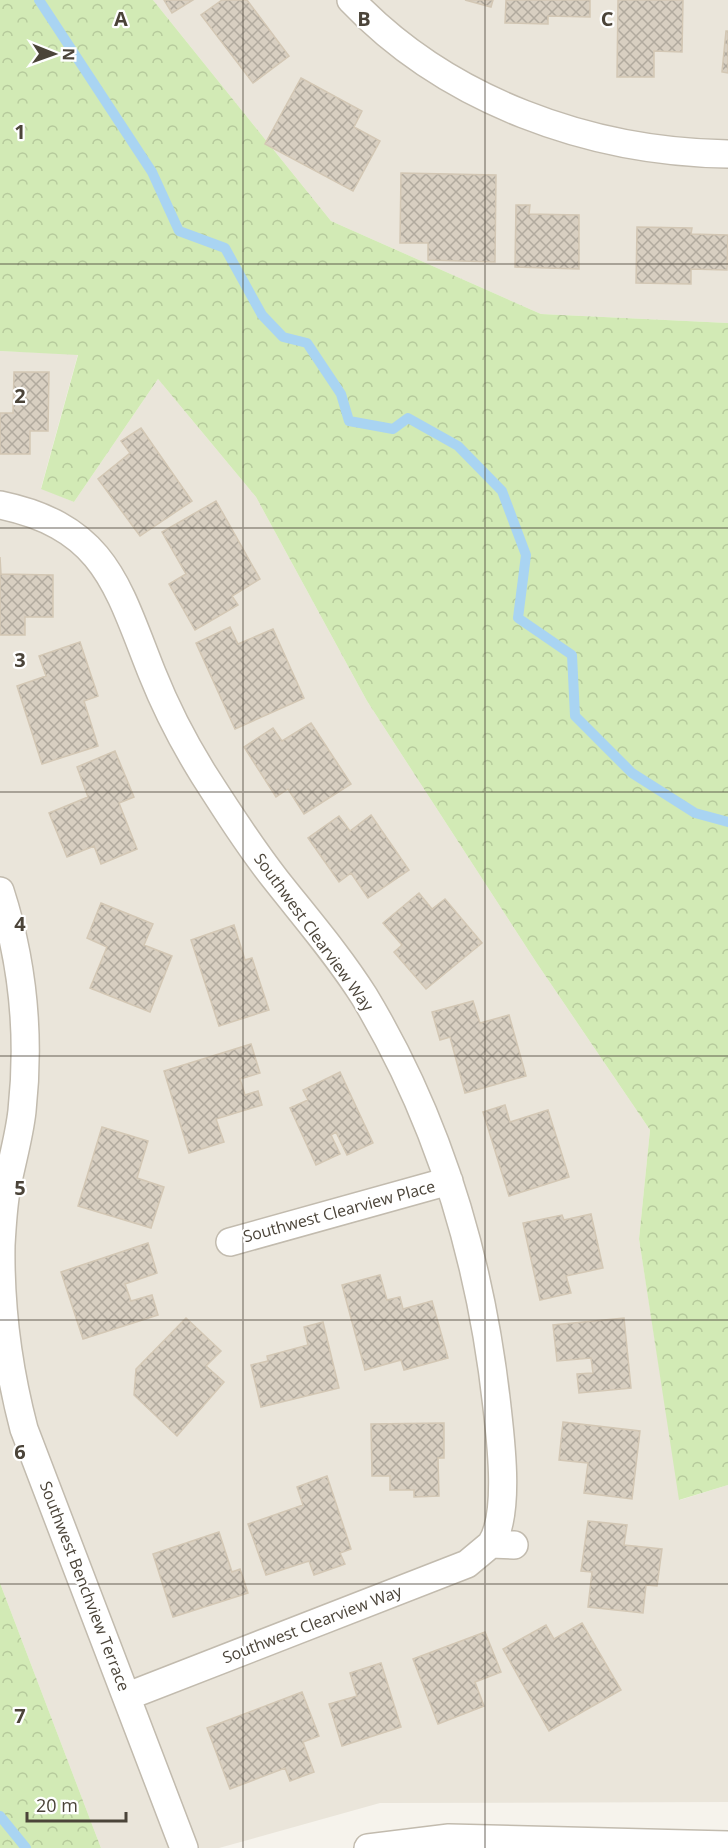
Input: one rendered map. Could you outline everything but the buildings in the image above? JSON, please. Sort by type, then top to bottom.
[{"type":"street","points":[[351,0],[406,48],[440,72],[502,105],[544,123],[644,148],[728,154]]},
{"type":"street","name":"Southwest Clearview Way","points":[[0,505],[28,511],[62,526],[93,553],[113,578],[128,609],[166,708],[202,772],[274,878],[324,940],[363,995],[400,1062],[426,1119],[449,1181],[473,1256],[490,1340],[498,1419],[502,1513],[500,1526],[503,1544],[467,1564],[128,1696]]},
{"type":"street","name":"Southwest Benchview Terrace","points":[[2,908],[22,989],[26,1053],[22,1113],[6,1193],[1,1247],[1,1296],[7,1365],[24,1429],[128,1696],[184,1848]]},
{"type":"street","name":"Southwest Clearview Place","points":[[230,1242],[449,1181]]},
{"type":"street","points":[[368,1848],[449,1838],[728,1845]]},
{"type":"shaded area","points":[[153,0],[728,0],[728,323],[541,314],[331,221]]},
{"type":"shaded area","points":[[0,351],[78,354],[41,488],[74,502],[158,379],[256,497],[367,701],[536,962],[650,1130],[639,1239],[680,1500],[728,1485],[728,1802],[380,1803],[219,1848],[101,1848],[0,1583]]},
{"type":"green space","points":[[0,0],[153,0],[331,221],[541,314],[728,323],[728,1485],[679,1500],[639,1239],[650,1130],[536,962],[367,701],[256,497],[158,379],[74,502],[41,489],[78,355],[0,351]]},
{"type":"green space","points":[[0,1583],[101,1848],[0,1848]]},
{"type":"waterway","points":[[39,0],[152,172],[179,231],[225,248],[262,315],[283,337],[307,343],[341,394],[349,421],[393,429],[408,418],[458,446],[502,491],[526,555],[518,618],[572,655],[575,716],[632,773],[695,813],[728,822]]},
{"type":"waterway","points":[[0,1816],[26,1848]]}]
